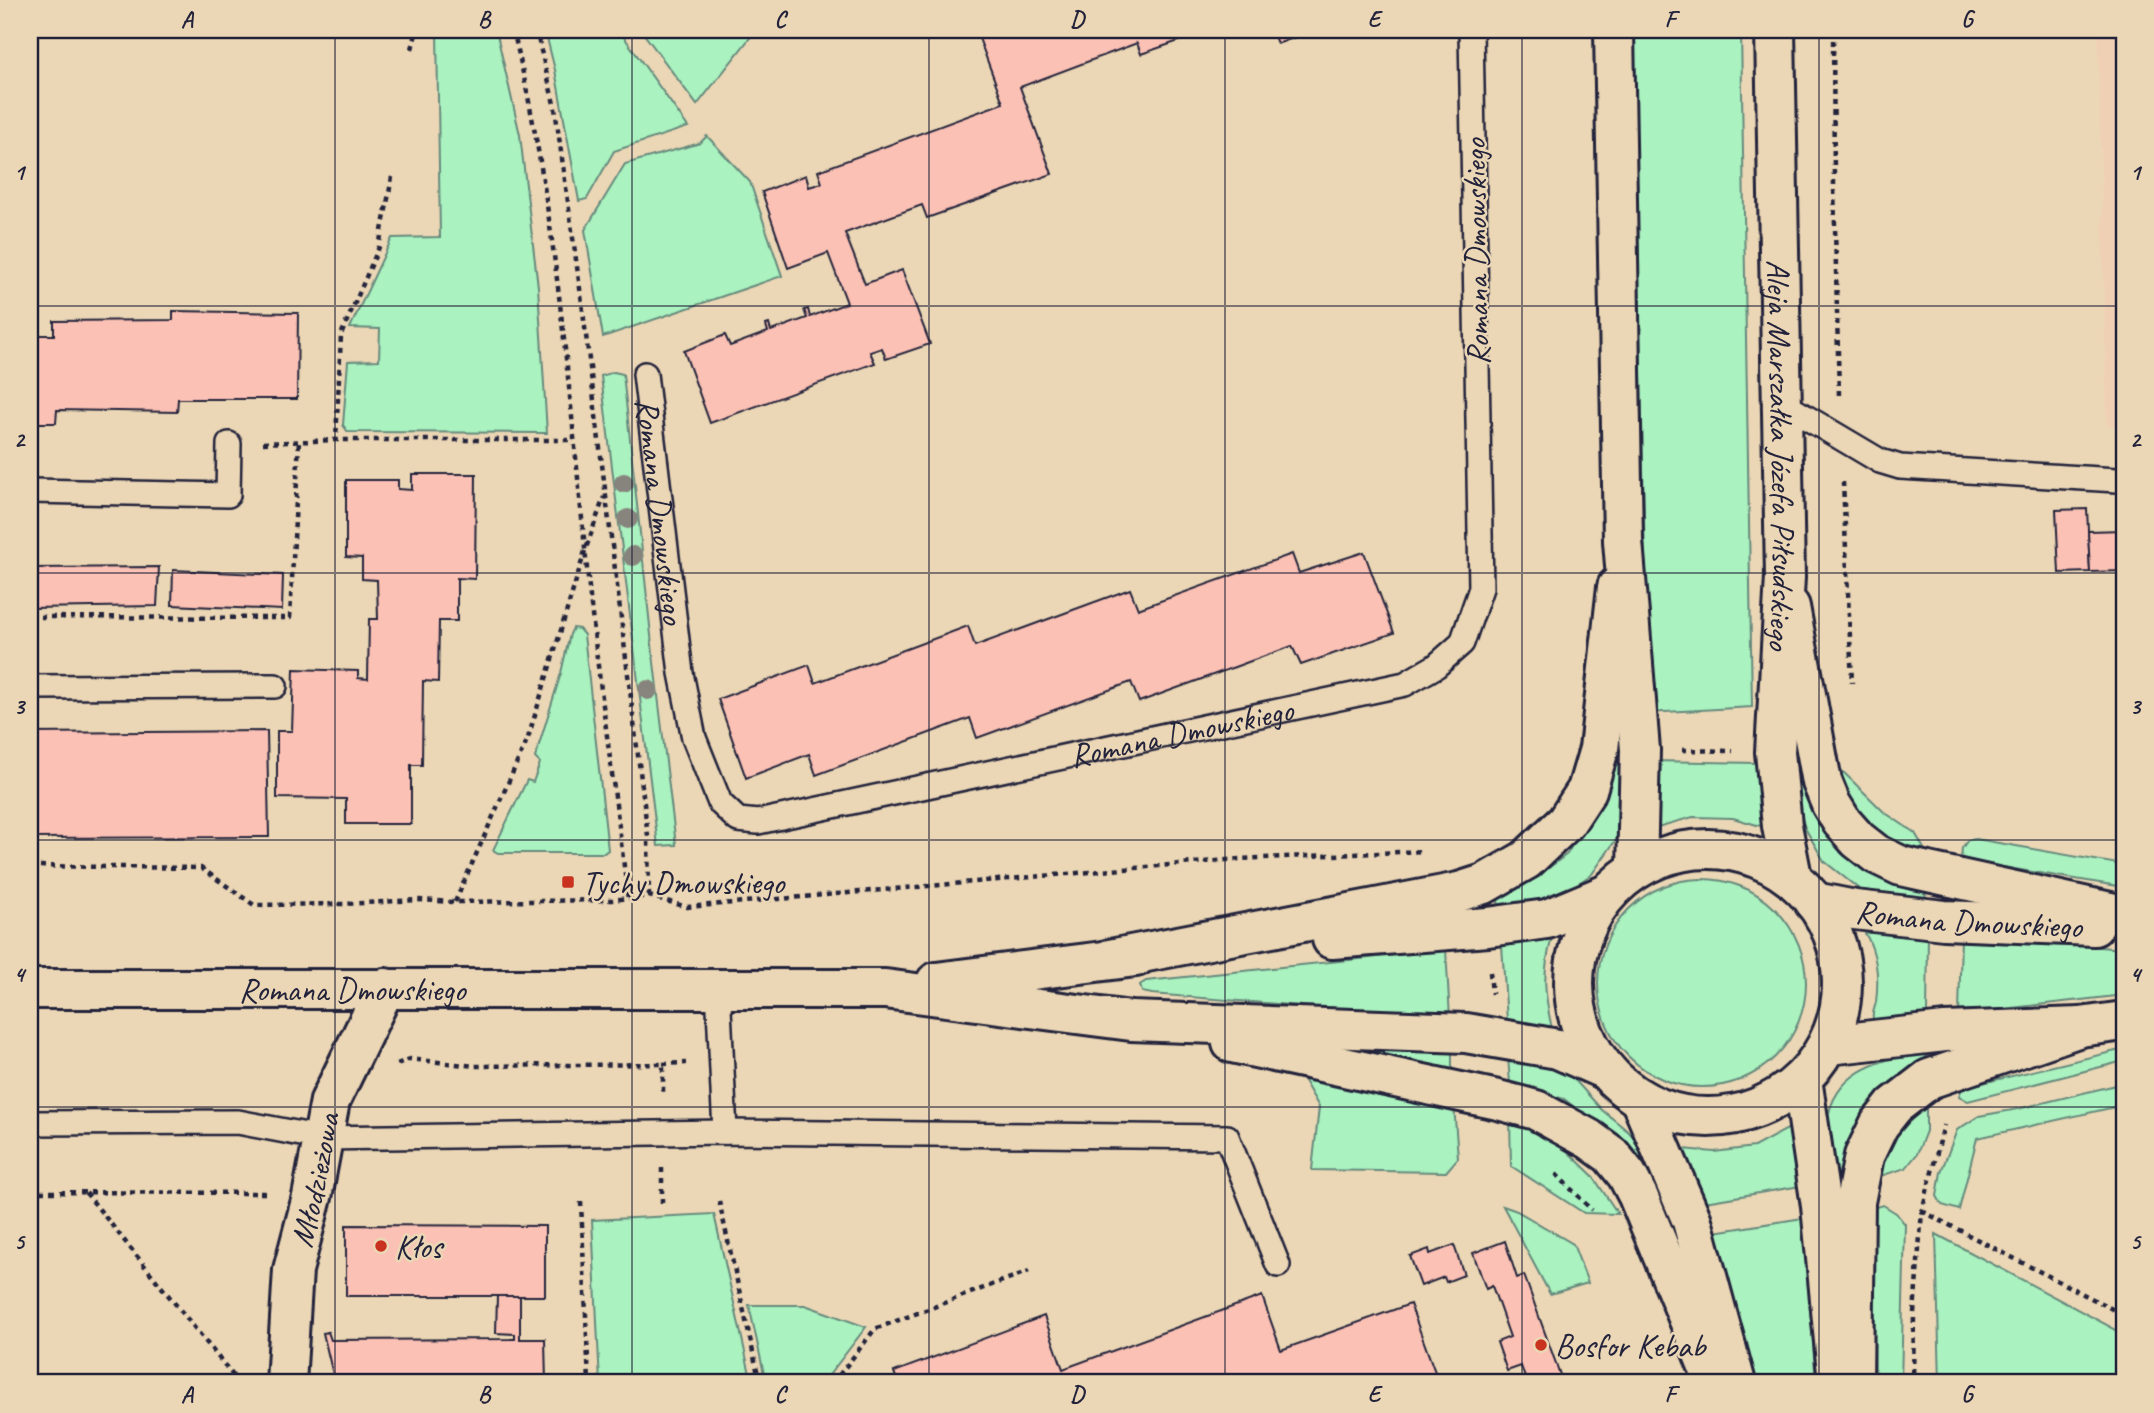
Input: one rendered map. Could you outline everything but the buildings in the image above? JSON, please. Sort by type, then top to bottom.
[{"type":"street","points":[[1614,30],[1623,541],[1640,750],[1637,869]]},
{"type":"street","name":"Aleja Marszałka Józefa Piłsudskiego","points":[[1775,30],[1785,577],[1774,751],[1782,826],[1803,890]]},
{"type":"street","points":[[1110,959],[1459,892],[1498,878],[1526,860],[1566,822],[1587,790],[1599,749],[1623,541]]},
{"type":"street","points":[[1785,577],[1822,782],[1842,822],[1857,840],[1876,854],[1901,866],[2124,915]]},
{"type":"street","points":[[1722,849],[1757,856],[1803,890],[1833,934],[1842,971],[1840,1009],[1828,1045],[1802,1079],[1766,1104],[1725,1116],[1681,1114],[1640,1099],[1606,1070],[1586,1037],[1575,1000],[1575,962],[1587,925],[1607,894],[1637,869],[1677,852],[1722,849]]},
{"type":"street","name":"Romana Dmowskiego","points":[[1803,890],[1855,909],[1944,920],[2124,927]]},
{"type":"street","name":"Romana Dmowskiego","points":[[885,989],[1110,959],[1461,927],[1488,927],[1547,919],[1607,894]]},
{"type":"street","name":"Młodzieżowa","points":[[286,1383],[293,1270],[312,1197],[330,1101],[385,988]]},
{"type":"street","name":"Romana Dmowskiego","points":[[30,989],[885,989],[1131,1021],[1466,1033],[1558,1049],[1606,1070]]},
{"type":"street","points":[[1131,1021],[1498,1100],[1536,1110],[1589,1139],[1611,1156],[1627,1175],[1638,1196],[1715,1383]]},
{"type":"street","points":[[1828,1045],[1945,1032],[2080,1027],[2124,1021]]},
{"type":"street","points":[[1853,1383],[1855,1202],[1864,1156],[1879,1125],[1894,1106],[1929,1079],[2080,1027]]},
{"type":"street","points":[[1802,1079],[1821,1206],[1838,1383]]},
{"type":"street","points":[[1640,1099],[1692,1221],[1736,1383]]},
{"type":"lane","name":"Romana Dmowskiego","points":[[645,374],[681,673],[694,738],[720,803],[738,820],[758,822],[1405,684],[1436,666],[1462,642],[1481,587],[1471,30]]},
{"type":"lane","points":[[1782,403],[1880,461],[1900,467],[2117,480]]},
{"type":"lane","points":[[30,491],[228,495],[229,444]]},
{"type":"lane","points":[[30,687],[275,686]]},
{"type":"lane","points":[[718,988],[725,1132]]},
{"type":"lane","points":[[30,1123],[237,1122],[322,1138],[725,1132],[1227,1137],[1278,1265]]},
{"type":"path","points":[[412,49],[417,30]]},
{"type":"path","points":[[513,30],[530,100],[549,213],[567,361],[585,551],[628,899]]},
{"type":"path","points":[[536,30],[555,108],[648,836],[649,896]]},
{"type":"path","points":[[336,440],[341,335],[379,247],[392,177]]},
{"type":"path","points":[[229,444],[336,440],[574,440]]},
{"type":"path","points":[[30,617],[290,618],[299,441]]},
{"type":"path","points":[[455,902],[528,738],[605,493]]},
{"type":"path","points":[[1680,750],[1733,751]]},
{"type":"path","points":[[30,866],[201,868],[254,905],[417,900],[455,902],[628,899],[649,896],[687,907],[1238,859],[1428,850]]},
{"type":"path","points":[[1490,971],[1492,995]]},
{"type":"path","points":[[1913,1383],[1914,1313],[1922,1212],[1946,1115]]},
{"type":"path","points":[[1555,1173],[1598,1216]]},
{"type":"path","points":[[30,1192],[273,1193]]},
{"type":"path","points":[[86,1193],[239,1383]]},
{"type":"path","points":[[719,1200],[760,1383]]},
{"type":"path","points":[[581,1202],[589,1383]]},
{"type":"path","points":[[1922,1212],[2124,1315]]},
{"type":"path","points":[[833,1383],[875,1329],[1029,1271]]},
{"type":"shaded area","points":[[2098,30],[2124,30],[2124,424],[2107,426]]},
{"type":"green space","points":[[437,30],[496,30],[520,135],[538,287],[547,433],[348,432],[343,425],[348,361],[379,360],[380,329],[350,328],[392,238],[440,237]]},
{"type":"green space","points":[[545,30],[619,30],[688,127],[614,151],[587,199],[579,201],[555,70]]},
{"type":"green space","points":[[641,30],[756,30],[697,105]]},
{"type":"green space","points":[[1634,30],[1741,30],[1752,707],[1648,713]]},
{"type":"green space","points":[[707,136],[750,182],[782,276],[603,337],[585,230],[625,164],[700,143]]},
{"type":"green space","points":[[614,372],[623,374],[676,845],[658,846],[601,376]]},
{"type":"green space","points":[[573,628],[579,629],[584,635],[608,850],[604,853],[498,853],[493,850],[527,780],[533,782],[540,763],[535,758]]},
{"type":"green space","points":[[1620,759],[1626,763],[1622,831],[1592,874],[1549,903],[1500,913],[1497,894],[1537,877],[1567,854],[1594,808],[1613,761]]},
{"type":"green space","points":[[1653,761],[1756,763],[1764,827],[1733,818],[1693,817],[1654,828]]},
{"type":"green space","points":[[1833,762],[1884,812],[1915,833],[1927,854],[1900,848],[1871,828],[1851,805]]},
{"type":"green space","points":[[1792,769],[1800,769],[1823,826],[1841,853],[1876,874],[1925,887],[1926,905],[1869,897],[1824,861],[1805,828],[1790,780]]},
{"type":"green space","points":[[1976,839],[2124,865],[2124,887],[1961,860],[1962,848],[1968,840]]},
{"type":"green space","points":[[1702,879],[1742,887],[1775,910],[1798,943],[1806,983],[1798,1023],[1775,1056],[1742,1079],[1702,1087],[1662,1079],[1629,1056],[1606,1023],[1598,983],[1606,943],[1629,910],[1662,887]]},
{"type":"green space","points":[[1871,928],[1928,936],[1927,1014],[1874,1024],[1876,966],[1865,933]]},
{"type":"green space","points":[[1961,936],[2124,949],[2124,995],[1959,1014]]},
{"type":"green space","points":[[1552,937],[1545,983],[1552,1029],[1507,1021],[1502,945]]},
{"type":"green space","points":[[1446,950],[1450,1018],[1152,994],[1142,992],[1140,985],[1146,981]]},
{"type":"green space","points":[[1345,1041],[1452,1049],[1452,1070],[1345,1053]]},
{"type":"green space","points":[[2124,1049],[2124,1061],[1968,1101],[1959,1096],[1962,1088]]},
{"type":"green space","points":[[1925,1050],[1928,1065],[1899,1078],[1876,1102],[1845,1175],[1830,1182],[1824,1136],[1832,1104],[1839,1090],[1862,1070],[1892,1058]]},
{"type":"green space","points":[[1508,1056],[1548,1063],[1574,1079],[1645,1151],[1666,1200],[1654,1203],[1604,1131],[1564,1099],[1510,1084]]},
{"type":"green space","points":[[1300,1074],[1454,1105],[1458,1158],[1446,1172],[1312,1170],[1319,1107]]},
{"type":"green space","points":[[2124,1083],[2124,1105],[1977,1138],[1959,1210],[1942,1205],[1937,1196],[1941,1172],[1957,1130],[1979,1116]]},
{"type":"green space","points":[[1926,1106],[1926,1131],[1917,1154],[1906,1168],[1877,1177],[1885,1154],[1895,1137]]},
{"type":"green space","points":[[1510,1118],[1560,1144],[1592,1175],[1618,1214],[1584,1213],[1511,1166]]},
{"type":"green space","points":[[1791,1127],[1801,1186],[1698,1203],[1683,1149],[1714,1152],[1754,1147]]},
{"type":"green space","points":[[1883,1205],[1896,1213],[1905,1224],[1901,1383],[1875,1383],[1872,1208]]},
{"type":"green space","points":[[1503,1206],[1517,1211],[1573,1244],[1588,1283],[1550,1294]]},
{"type":"green space","points":[[714,1214],[752,1383],[600,1383],[592,1220]]},
{"type":"green space","points":[[1803,1218],[1816,1383],[1751,1383],[1708,1233]]},
{"type":"green space","points":[[1936,1234],[2124,1334],[2124,1383],[1940,1383]]},
{"type":"green space","points":[[749,1305],[805,1305],[866,1327],[823,1383],[766,1383]]},
{"type":"place","name":"Tychy Dmowskiego","points":[[568,882]]},
{"type":"place","name":"Kłos","points":[[381,1246]]},
{"type":"place","name":"Bosfor Kebab","points":[[1541,1345]]}]
